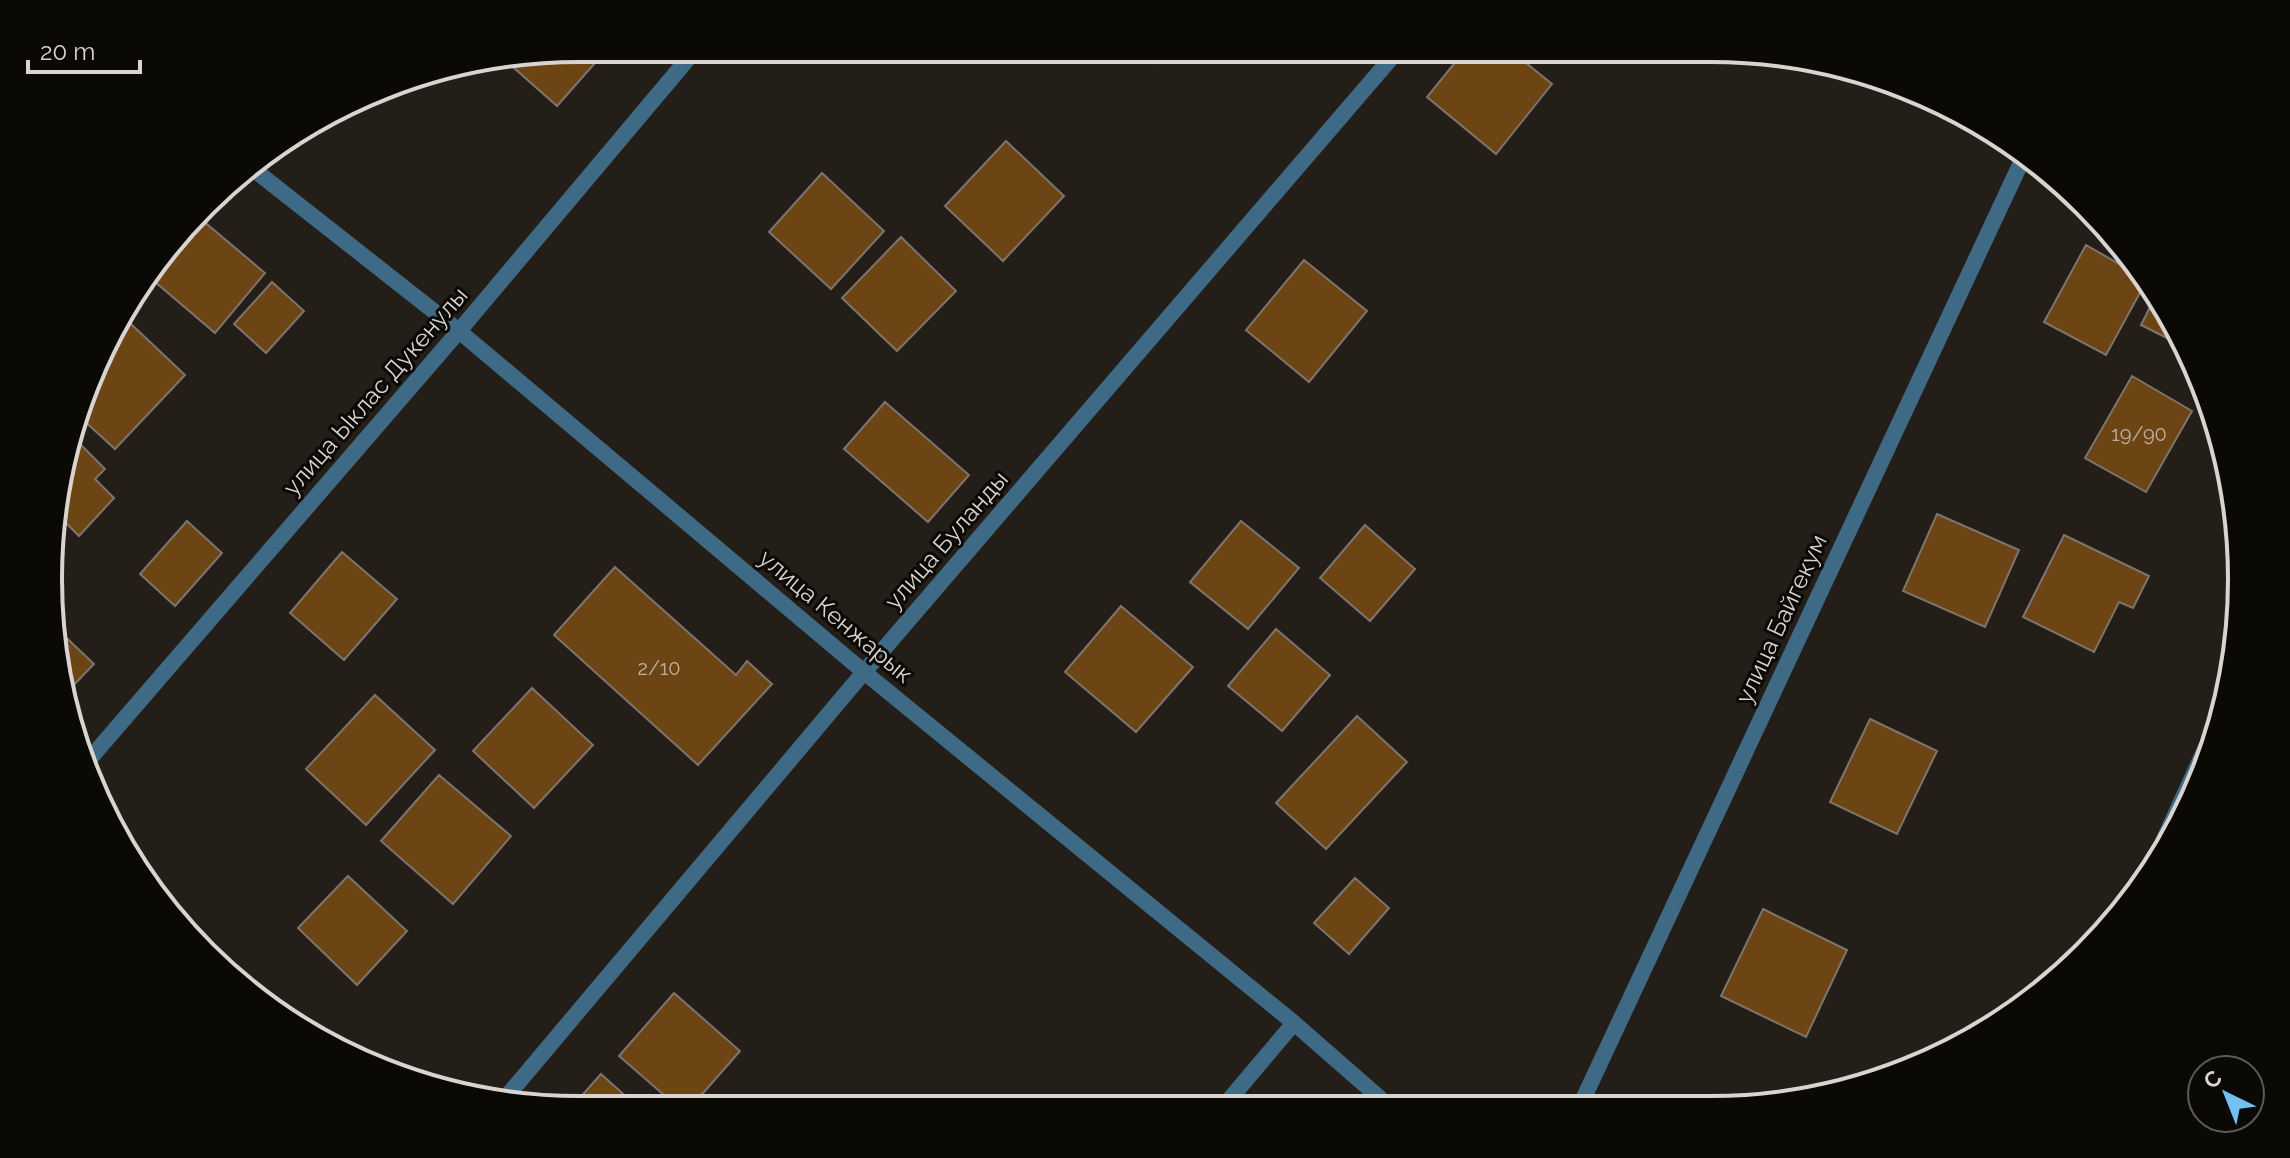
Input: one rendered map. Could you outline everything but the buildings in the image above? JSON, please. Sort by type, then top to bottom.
[{"type":"street","name":"улица Ыклас Дукенулы","points":[[93,755],[459,331],[685,62]]},
{"type":"street","name":"улица Буланды","points":[[511,1092],[864,672],[1388,62]]},
{"type":"street","name":"улица Байгекум","points":[[1585,1096],[2020,165]]},
{"type":"street","name":"улица Кенжарык","points":[[259,173],[459,331],[864,672],[1294,1023],[1377,1096]]},
{"type":"street","points":[[1232,1096],[1294,1023]]}]
